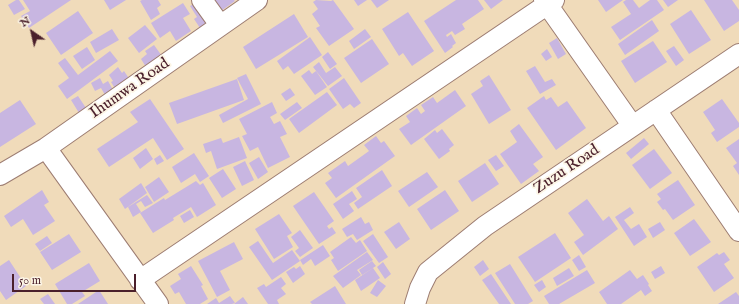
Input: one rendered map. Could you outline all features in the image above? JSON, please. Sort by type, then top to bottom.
[{"type":"street","points":[[202,0],[220,25]]},
{"type":"street","name":"Ihumwa Road","points":[[0,175],[46,148],[257,0]]},
{"type":"street","points":[[140,280],[549,2],[632,125]]},
{"type":"street","name":"Zuzu Road","points":[[415,304],[420,288],[428,272],[485,226],[632,125],[739,54]]},
{"type":"street","points":[[656,110],[739,231]]},
{"type":"street","points":[[46,148],[158,304]]},
{"type":"building","points":[[16,0],[19,0],[25,9],[14,15],[8,5]]},
{"type":"building","points":[[23,0],[71,0],[29,28],[21,16],[30,11]]},
{"type":"building","points":[[104,0],[126,0],[110,10]]},
{"type":"building","points":[[158,0],[161,5],[157,8],[160,14],[151,20],[140,1]]},
{"type":"building","points":[[213,0],[234,0],[235,1],[221,11]]},
{"type":"building","points":[[316,0],[333,0],[354,29],[329,46],[316,28],[320,26],[312,14],[318,9],[313,2]]},
{"type":"building","points":[[354,0],[367,0],[358,6]]},
{"type":"building","points":[[371,0],[389,0],[377,8]]},
{"type":"building","points":[[456,0],[478,0],[484,9],[462,24],[465,29],[455,35],[452,31],[446,35],[447,37],[451,34],[456,43],[445,53],[424,21]]},
{"type":"building","points":[[484,0],[503,0],[491,9]]},
{"type":"building","points":[[598,0],[623,0],[606,12]]},
{"type":"building","points":[[626,0],[633,0],[639,8],[650,0],[657,0],[664,10],[620,40],[611,27],[631,14],[623,2]]},
{"type":"building","points":[[663,0],[678,0],[668,7]]},
{"type":"building","points":[[704,0],[732,0],[739,10],[739,21],[724,31]]},
{"type":"building","points":[[198,2],[211,21],[200,28],[194,19],[197,17],[190,6]]},
{"type":"building","points":[[183,3],[190,14],[183,18],[191,31],[176,41],[170,31],[160,38],[151,23]]},
{"type":"building","points":[[691,10],[711,40],[689,54],[670,24]]},
{"type":"building","points":[[78,11],[93,33],[61,55],[46,33]]},
{"type":"building","points":[[408,12],[434,51],[412,66],[403,53],[399,56],[382,29]]},
{"type":"building","points":[[294,14],[308,37],[256,69],[243,47]]},
{"type":"building","points":[[652,20],[659,31],[625,55],[618,44]]},
{"type":"building","points":[[145,25],[157,39],[139,53],[128,38]]},
{"type":"building","points":[[112,29],[119,40],[96,53],[90,42]]},
{"type":"building","points":[[365,29],[371,37],[354,49],[349,41]]},
{"type":"building","points":[[310,37],[322,55],[294,74],[288,66],[283,70],[277,61]]},
{"type":"building","points":[[557,38],[566,54],[558,59],[549,43]]},
{"type":"building","points":[[372,39],[389,64],[361,83],[344,58]]},
{"type":"building","points":[[653,41],[667,62],[635,83],[621,61]]},
{"type":"building","points":[[154,45],[162,56],[146,67],[141,59],[147,54],[145,51]]},
{"type":"building","points":[[674,46],[684,60],[676,66],[666,51]]},
{"type":"building","points":[[87,47],[95,60],[82,69],[73,56]]},
{"type":"building","points":[[547,49],[552,57],[546,61],[541,54]]},
{"type":"building","points":[[110,51],[118,61],[67,99],[58,86],[69,78],[58,63],[65,58],[78,75]]},
{"type":"building","points":[[328,52],[337,64],[330,69],[322,57]]},
{"type":"building","points":[[319,62],[326,73],[335,67],[342,76],[328,86],[313,67]]},
{"type":"building","points":[[535,66],[545,82],[552,79],[556,85],[540,94],[526,71]]},
{"type":"building","points":[[118,67],[122,73],[124,71],[130,80],[116,90],[109,75]]},
{"type":"building","points":[[309,70],[312,74],[316,71],[327,87],[315,95],[301,76]]},
{"type":"building","points":[[246,74],[261,104],[223,123],[219,115],[248,99],[237,78]]},
{"type":"building","points":[[489,75],[511,110],[489,124],[471,94],[483,86],[480,81]]},
{"type":"building","points":[[100,78],[103,84],[108,81],[113,90],[105,95],[101,88],[95,91],[91,83]]},
{"type":"building","points":[[344,78],[361,103],[354,108],[350,104],[343,109],[329,89]]},
{"type":"building","points":[[237,79],[244,100],[177,124],[169,103]]},
{"type":"building","points":[[290,88],[295,95],[286,101],[281,94]]},
{"type":"building","points":[[455,90],[466,106],[411,145],[399,129],[410,122],[406,116],[417,108],[421,114],[425,111],[421,105],[433,97],[437,103]]},
{"type":"building","points":[[327,92],[337,105],[299,133],[289,119]]},
{"type":"building","points":[[78,96],[86,108],[79,113],[71,100]]},
{"type":"building","points":[[544,96],[546,100],[551,97],[558,107],[567,101],[586,128],[556,150],[527,108]]},
{"type":"building","points":[[150,99],[184,149],[167,160],[153,138],[109,167],[97,149],[138,122],[130,112]]},
{"type":"building","points":[[722,99],[739,123],[739,127],[717,142],[711,133],[715,130],[703,112]]},
{"type":"building","points":[[20,100],[36,124],[0,147],[0,113]]},
{"type":"building","points":[[272,102],[277,113],[270,117],[274,124],[280,121],[287,134],[280,137],[290,157],[268,168],[258,147],[250,151],[242,136],[247,134],[239,119]]},
{"type":"building","points":[[297,102],[302,108],[285,120],[280,114]]},
{"type":"building","points":[[519,124],[543,157],[533,164],[539,171],[521,184],[500,154],[517,142],[510,131]]},
{"type":"building","points":[[442,129],[454,145],[449,149],[450,151],[439,159],[424,139],[435,130],[437,133]]},
{"type":"building","points":[[376,136],[381,143],[384,141],[395,156],[336,198],[325,183],[332,178],[328,173],[345,161],[348,166],[369,151],[364,145]]},
{"type":"building","points":[[239,137],[247,158],[217,169],[211,151],[206,153],[203,144],[221,138],[223,143]]},
{"type":"building","points":[[644,138],[649,144],[631,159],[626,153]]},
{"type":"building","points":[[739,139],[739,175],[733,166],[737,163],[726,148]]},
{"type":"building","points":[[146,148],[153,159],[140,169],[133,158]]},
{"type":"building","points":[[654,149],[672,173],[650,189],[632,165]]},
{"type":"building","points":[[194,153],[209,176],[200,182],[195,174],[181,183],[172,167]]},
{"type":"building","points":[[160,155],[164,161],[157,165],[154,159]]},
{"type":"building","points":[[496,155],[504,166],[496,171],[488,160]]},
{"type":"building","points":[[259,157],[268,172],[258,179],[249,163]]},
{"type":"building","points":[[245,161],[254,180],[242,186],[233,167]]},
{"type":"building","points":[[485,163],[499,184],[472,202],[458,181]]},
{"type":"building","points":[[223,169],[236,189],[222,198],[209,178]]},
{"type":"building","points":[[382,170],[392,186],[358,209],[354,203],[362,197],[356,188]]},
{"type":"building","points":[[427,172],[438,187],[409,207],[398,191]]},
{"type":"building","points":[[159,177],[169,192],[154,202],[145,187]]},
{"type":"building","points":[[678,180],[695,205],[673,220],[665,209],[663,210],[657,202],[661,199],[657,194]]},
{"type":"building","points":[[196,181],[200,185],[203,183],[216,205],[197,217],[191,207],[153,233],[140,213]]},
{"type":"building","points":[[141,183],[147,193],[125,209],[119,199]]},
{"type":"building","points":[[42,190],[49,202],[44,205],[55,221],[33,235],[23,219],[11,227],[4,216]]},
{"type":"building","points":[[445,190],[459,211],[431,230],[417,209]]},
{"type":"building","points":[[352,191],[357,199],[349,204],[354,211],[343,219],[333,204]]},
{"type":"building","points":[[314,192],[334,221],[327,226],[329,229],[332,227],[336,233],[319,244],[293,206]]},
{"type":"building","points":[[147,195],[153,203],[145,207],[141,201],[136,204],[141,212],[133,217],[128,207]]},
{"type":"building","points":[[587,199],[603,221],[609,216],[618,229],[583,255],[574,242],[584,235],[568,213]]},
{"type":"building","points":[[630,207],[634,213],[624,220],[631,229],[639,224],[647,237],[634,246],[615,217]]},
{"type":"building","points":[[190,210],[194,217],[184,223],[180,216]]},
{"type":"building","points":[[279,214],[292,233],[287,236],[293,247],[274,259],[255,229]]},
{"type":"building","points":[[361,217],[365,224],[369,222],[373,230],[357,240],[353,234],[347,237],[342,229]]},
{"type":"building","points":[[694,219],[711,242],[690,256],[674,233]]},
{"type":"building","points":[[399,222],[410,239],[396,249],[384,232]]},
{"type":"building","points":[[660,222],[665,230],[653,238],[648,229]]},
{"type":"building","points":[[300,230],[313,248],[300,257],[295,251],[299,248],[291,237]]},
{"type":"building","points":[[555,233],[571,258],[535,282],[518,257]]},
{"type":"building","points":[[69,234],[81,252],[52,270],[40,252]]},
{"type":"building","points":[[373,234],[388,257],[379,263],[363,241]]},
{"type":"building","points":[[47,236],[52,243],[40,251],[35,244]]},
{"type":"building","points":[[351,237],[356,243],[360,240],[367,251],[338,271],[331,260],[334,258],[330,252]]},
{"type":"building","points":[[258,241],[273,263],[292,250],[300,261],[272,280],[249,247]]},
{"type":"building","points":[[234,242],[243,259],[220,271],[230,290],[217,297],[198,261]]},
{"type":"building","points":[[323,245],[330,256],[315,266],[311,259],[303,265],[300,260]]},
{"type":"building","points":[[367,252],[373,260],[357,270],[361,275],[343,288],[333,276]]},
{"type":"building","points":[[724,252],[730,260],[724,264],[734,278],[714,292],[697,267],[717,253],[719,255]]},
{"type":"building","points":[[579,255],[586,267],[579,271],[572,260]]},
{"type":"building","points":[[9,260],[26,286],[6,300],[0,291],[0,266]]},
{"type":"building","points":[[483,260],[489,269],[480,276],[474,267]]},
{"type":"building","points":[[372,261],[376,266],[362,275],[359,270]]},
{"type":"building","points":[[383,262],[391,274],[385,279],[377,267]]},
{"type":"building","points":[[89,263],[100,281],[82,292],[85,296],[72,304],[67,304],[55,284]]},
{"type":"building","points":[[510,264],[533,301],[528,304],[515,304],[495,273]]},
{"type":"building","points":[[191,266],[203,285],[201,286],[208,299],[200,304],[186,304],[179,292],[175,294],[170,286],[181,279],[178,274]]},
{"type":"building","points":[[300,266],[305,274],[293,283],[286,272],[294,267],[296,269]]},
{"type":"building","points":[[661,266],[665,273],[655,279],[651,272]]},
{"type":"building","points":[[373,268],[380,278],[361,291],[355,280]]},
{"type":"building","points":[[569,268],[574,276],[557,286],[553,278]]},
{"type":"building","points":[[587,270],[595,283],[559,304],[549,304],[544,296]]},
{"type":"building","points":[[630,270],[637,279],[643,275],[652,291],[645,296],[641,290],[621,304],[607,304],[599,292]]},
{"type":"building","points":[[491,274],[511,304],[499,304],[482,280]]},
{"type":"building","points":[[281,277],[286,284],[281,288],[286,294],[277,300],[279,304],[268,304],[257,288],[264,284],[266,287]]},
{"type":"building","points":[[378,280],[386,286],[377,297],[370,293]]},
{"type":"building","points":[[542,280],[546,287],[539,292],[534,285]]},
{"type":"building","points":[[335,286],[346,304],[312,304],[310,302]]},
{"type":"building","points":[[99,290],[108,304],[78,304]]},
{"type":"building","points":[[736,292],[739,296],[739,304],[718,304]]},
{"type":"building","points":[[48,294],[55,304],[44,304],[40,299]]},
{"type":"building","points":[[230,296],[235,303],[207,304],[216,298],[219,303]]},
{"type":"building","points":[[243,297],[248,304],[234,304]]}]
